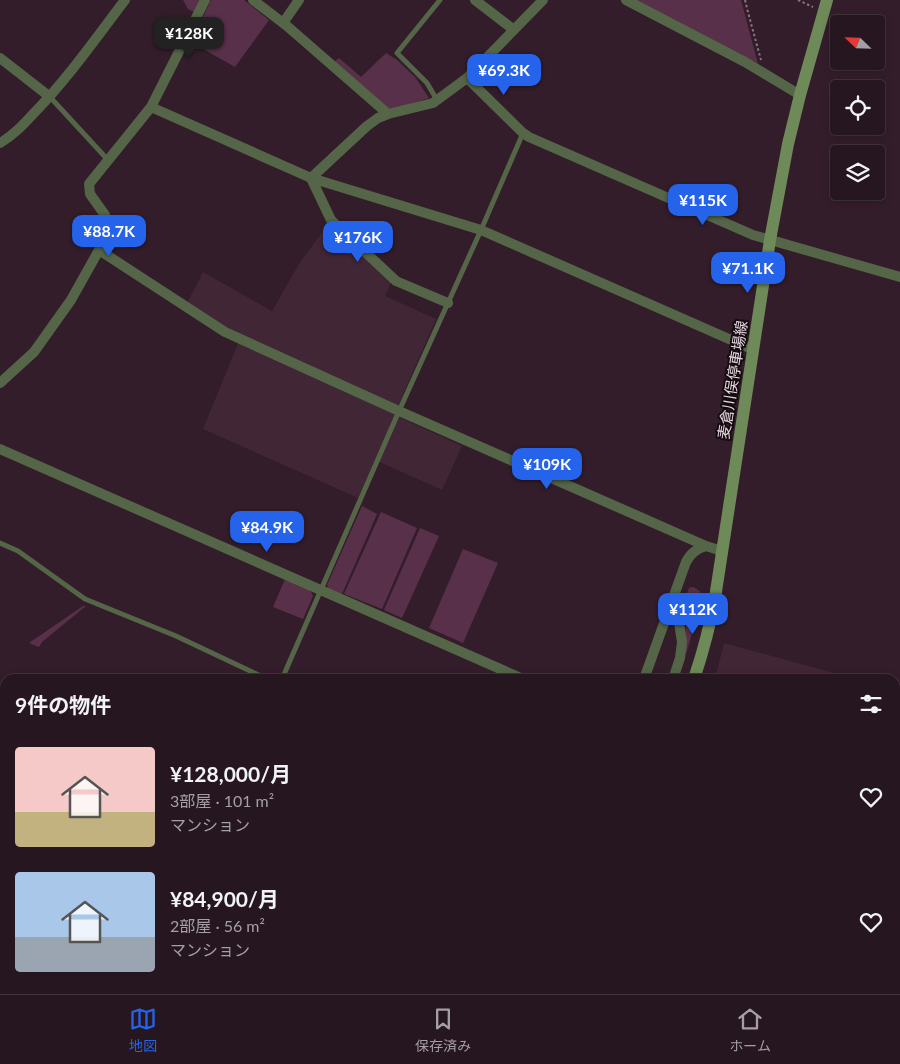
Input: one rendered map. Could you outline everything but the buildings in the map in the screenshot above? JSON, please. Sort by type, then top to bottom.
[{"type":"main road","name":"麦倉川俣停車場線","points":[[696,674],[711,622],[770,240],[788,144],[827,0]]},
{"type":"street","points":[[0,143],[19,129],[50,97],[125,0]]},
{"type":"street","points":[[0,383],[34,352],[71,300],[99,250],[108,226],[105,215],[90,194],[89,184],[151,108],[205,0]]},
{"type":"street","points":[[253,0],[283,22],[388,114]]},
{"type":"street","points":[[283,22],[299,0]]},
{"type":"street","points":[[475,0],[514,30]]},
{"type":"street","points":[[311,178],[378,118],[433,103],[467,78],[543,0]]},
{"type":"street","points":[[626,0],[736,58],[800,95]]},
{"type":"street","points":[[0,58],[50,97]]},
{"type":"street","points":[[467,78],[529,137],[753,235],[900,277]]},
{"type":"street","points":[[151,108],[311,178],[481,230],[754,350]]},
{"type":"street","points":[[311,178],[331,220],[396,281],[448,303]]},
{"type":"street","points":[[99,250],[225,332],[399,411],[706,546],[722,551]]},
{"type":"street","points":[[0,449],[513,674]]},
{"type":"street","points":[[646,674],[686,562],[696,550],[706,546]]},
{"type":"street","points":[[674,674],[680,658],[682,642],[675,594]]},
{"type":"lane","points":[[437,100],[427,83],[397,53],[440,0]]},
{"type":"lane","points":[[50,97],[108,161]]},
{"type":"lane","points":[[284,674],[523,133]]},
{"type":"lane","points":[[0,543],[18,551],[85,599],[176,636],[256,674]]},
{"type":"path","points":[[745,0],[765,74]]},
{"type":"path","points":[[798,0],[816,8]]},
{"type":"shaded area","points":[[183,0],[200,0],[194,12],[188,9]]},
{"type":"shaded area","points":[[211,0],[244,0],[269,20],[235,67],[191,42]]},
{"type":"shaded area","points":[[635,0],[741,0],[758,64]]},
{"type":"shaded area","points":[[386,53],[397,60],[415,77],[429,98],[387,109],[334,62],[339,58],[361,77]]},
{"type":"shaded area","points":[[328,224],[392,280],[385,296],[436,319],[394,415],[462,446],[442,490],[375,460],[358,498],[203,429],[241,336],[187,303],[203,272],[272,311],[299,264]]},
{"type":"shaded area","points":[[362,506],[377,514],[342,594],[329,589],[327,585]]},
{"type":"shaded area","points":[[381,512],[417,528],[382,609],[344,594]]},
{"type":"shaded area","points":[[420,528],[439,536],[402,618],[384,610]]},
{"type":"shaded area","points":[[463,549],[498,563],[463,643],[429,628]]},
{"type":"shaded area","points":[[285,579],[310,590],[313,596],[303,619],[273,607]]},
{"type":"shaded area","points":[[693,587],[700,591],[702,596],[686,655],[684,603],[689,588]]},
{"type":"shaded area","points":[[83,606],[86,606],[42,642],[39,647],[29,643]]},
{"type":"shaded area","points":[[724,643],[838,674],[716,674]]}]
